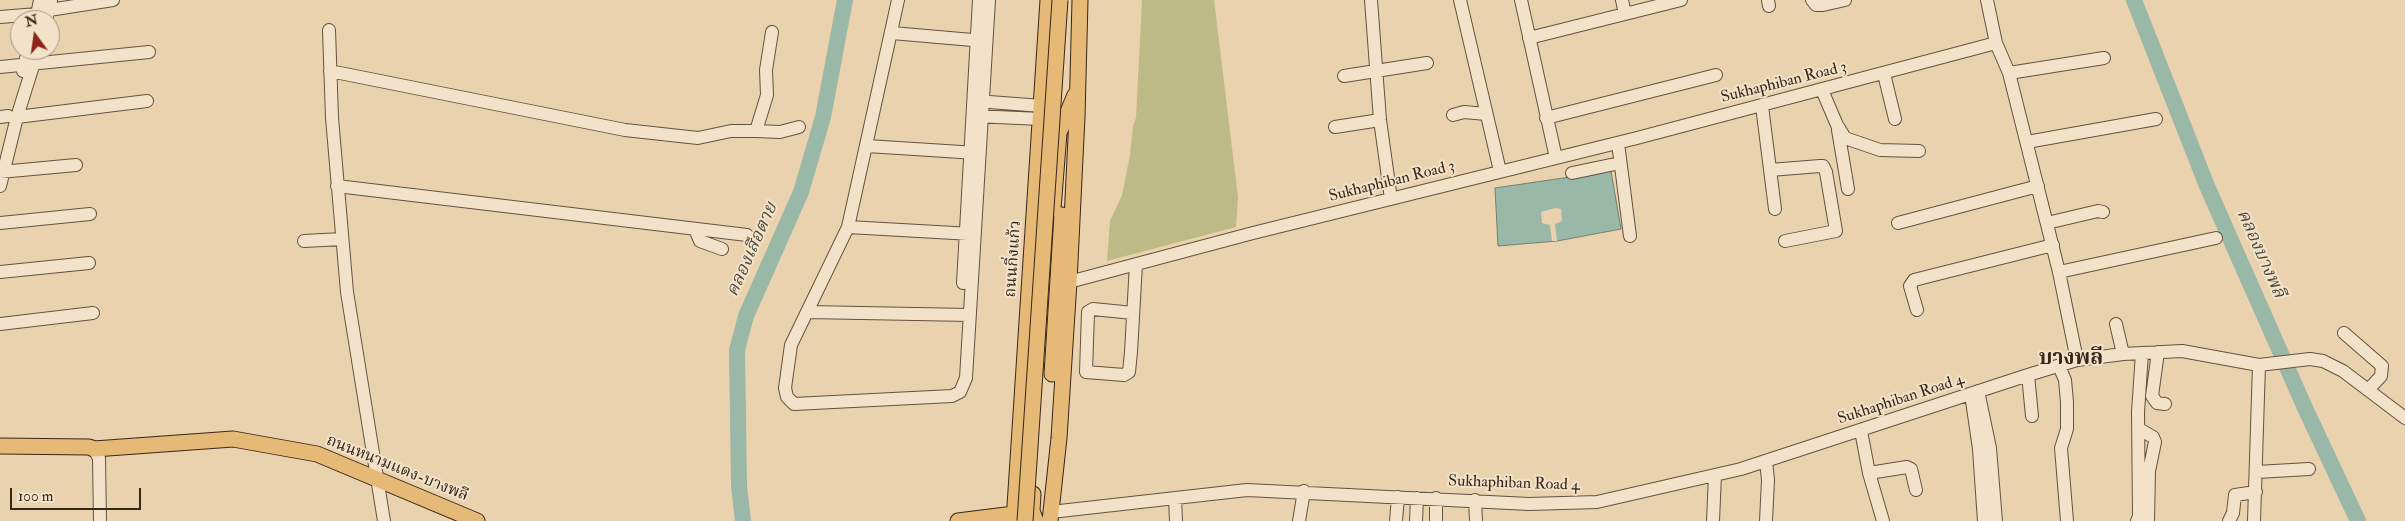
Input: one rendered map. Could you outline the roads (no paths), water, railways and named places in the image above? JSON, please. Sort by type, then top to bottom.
[{"type":"main road","name":"ถนนกิ่งแก้ว","points":[[1033,518],[1041,112],[1048,0]]},
{"type":"main road","points":[[1033,518],[1060,0]]},
{"type":"main road","points":[[1033,518],[1059,438],[1069,282],[1080,0]]},
{"type":"main road","points":[[1033,518],[1058,145],[1063,121],[1077,92]]},
{"type":"main road","points":[[1033,518],[1049,424],[1068,111]]},
{"type":"main road","name":"ถนนหนามแดง-บางพลี","points":[[0,446],[90,447],[94,449],[233,439],[317,454],[477,521]]},
{"type":"main road","points":[[958,521],[1033,518]]},
{"type":"street","points":[[49,10],[113,0]]},
{"type":"street","points":[[898,0],[848,227],[791,345],[785,378],[787,397],[794,404],[952,396],[960,392],[962,387],[958,379],[965,315],[982,41],[980,0]]},
{"type":"street","points":[[982,41],[990,0]]},
{"type":"street","points":[[1371,0],[1378,70],[1380,120],[1391,199]]},
{"type":"street","points":[[1460,0],[1500,171]]},
{"type":"street","points":[[1521,0],[1556,158]]},
{"type":"street","points":[[1622,0],[1625,14]]},
{"type":"street","points":[[1529,38],[1625,14],[1642,5],[1680,0]]},
{"type":"street","points":[[1812,0],[1816,5],[1845,0]]},
{"type":"street","points":[[1988,0],[1996,43],[2009,73],[2038,186],[2059,272],[2077,360],[2123,354],[2182,351],[2260,365],[2274,365],[2310,359],[2323,361],[2333,365],[2405,418]]},
{"type":"street","points":[[330,30],[330,71],[337,186],[346,292],[384,521]]},
{"type":"street","points":[[756,131],[767,95],[766,70],[772,32]]},
{"type":"street","points":[[892,33],[982,41]]},
{"type":"street","name":"Sukhaphiban Road 3","points":[[1069,282],[1762,106],[1996,43]]},
{"type":"street","points":[[0,67],[149,52]]},
{"type":"street","points":[[2009,73],[2104,58]]},
{"type":"street","points":[[29,60],[29,64]]},
{"type":"street","points":[[0,147],[8,117],[32,60]]},
{"type":"street","points":[[1344,76],[1427,63]]},
{"type":"street","points":[[330,71],[625,130],[689,138],[706,137],[731,130],[780,132],[800,127]]},
{"type":"street","points":[[1884,74],[1896,119]]},
{"type":"street","points":[[1546,118],[1716,75]]},
{"type":"street","points":[[1822,90],[1837,125],[1845,138],[1869,147],[1890,151],[1919,151]]},
{"type":"street","points":[[8,117],[147,101]]},
{"type":"street","points":[[978,101],[1001,110]]},
{"type":"street","points":[[1762,106],[1775,208]]},
{"type":"street","points":[[978,116],[1001,110],[1041,112]]},
{"type":"street","points":[[1452,114],[1464,112],[1486,114]]},
{"type":"street","points":[[0,186],[8,117]]},
{"type":"street","points":[[2027,142],[2156,119]]},
{"type":"street","points":[[1335,126],[1380,120]]},
{"type":"street","points":[[1837,125],[1848,189]]},
{"type":"street","points":[[1618,143],[1630,236]]},
{"type":"street","points":[[867,146],[975,153]]},
{"type":"street","points":[[1572,172],[1620,163]]},
{"type":"street","points":[[1,172],[76,165]]},
{"type":"street","points":[[1770,170],[1823,166],[1826,172],[1836,231],[1785,241]]},
{"type":"street","points":[[337,186],[747,235]]},
{"type":"street","points":[[1898,223],[2038,186]]},
{"type":"street","points":[[2047,223],[2098,211],[2103,212]]},
{"type":"street","points":[[0,224],[90,214]]},
{"type":"street","points":[[848,227],[970,233]]},
{"type":"street","points":[[695,229],[700,241],[722,249]]},
{"type":"street","points":[[2059,272],[2216,238]]},
{"type":"street","points":[[304,241],[342,239]]},
{"type":"street","points":[[1917,310],[1910,286],[1914,280],[2052,245]]},
{"type":"street","points":[[0,272],[89,263]]},
{"type":"street","points":[[1133,313],[1093,309],[1088,312],[1086,372],[1124,375],[1129,372],[1133,313],[1136,264]]},
{"type":"street","points":[[807,312],[965,315]]},
{"type":"street","points":[[0,324],[93,313]]},
{"type":"street","points":[[2116,324],[2123,354]]},
{"type":"street","points":[[2344,332],[2382,366],[2381,376],[2368,390]]},
{"type":"street","points":[[2158,352],[2152,396],[2157,403],[2166,404]]},
{"type":"street","points":[[2137,521],[2139,516],[2138,429],[2142,353]]},
{"type":"street","name":"Sukhaphiban Road 4","points":[[1033,518],[1247,490],[1304,491],[1560,504],[1596,502],[1715,475],[1766,461],[2077,360]]},
{"type":"street","points":[[2254,521],[2260,365]]},
{"type":"street","points":[[2059,366],[2065,380],[2067,402],[2067,429],[2061,448],[2067,521]]},
{"type":"street","points":[[2028,375],[2032,416]]},
{"type":"street","points":[[1975,392],[1984,521]]},
{"type":"street","points":[[1975,392],[1990,448],[1996,521]]},
{"type":"street","points":[[2138,429],[2155,442],[2149,471],[2148,521]]},
{"type":"street","points":[[1861,431],[1869,473],[1883,521]]},
{"type":"street","points":[[94,449],[99,458],[100,521]]},
{"type":"street","points":[[1766,461],[1768,520]]},
{"type":"street","points":[[1869,473],[1911,468],[1916,490]]},
{"type":"street","points":[[2256,472],[2309,469]]},
{"type":"street","points":[[1713,521],[1715,475]]},
{"type":"street","points":[[1299,521],[1304,491]]},
{"type":"street","points":[[2230,521],[2233,516],[2236,495],[2256,492]]},
{"type":"street","points":[[1396,521],[1398,497]]},
{"type":"street","points":[[1175,498],[1176,521]]},
{"type":"street","points":[[1416,521],[1418,498]]},
{"type":"street","points":[[1436,498],[1436,521]]},
{"type":"street","points":[[1475,500],[1476,521]]},
{"type":"waterway","name":"คลองเสือตาย","points":[[743,521],[739,486],[737,350],[746,316],[801,192],[823,117],[845,0]]},
{"type":"waterway","name":"คลองบางพลี","points":[[2134,0],[2207,186],[2305,408],[2358,521]]},
{"type":"district","name":"บางพลี","points":[[2071,359]]}]
